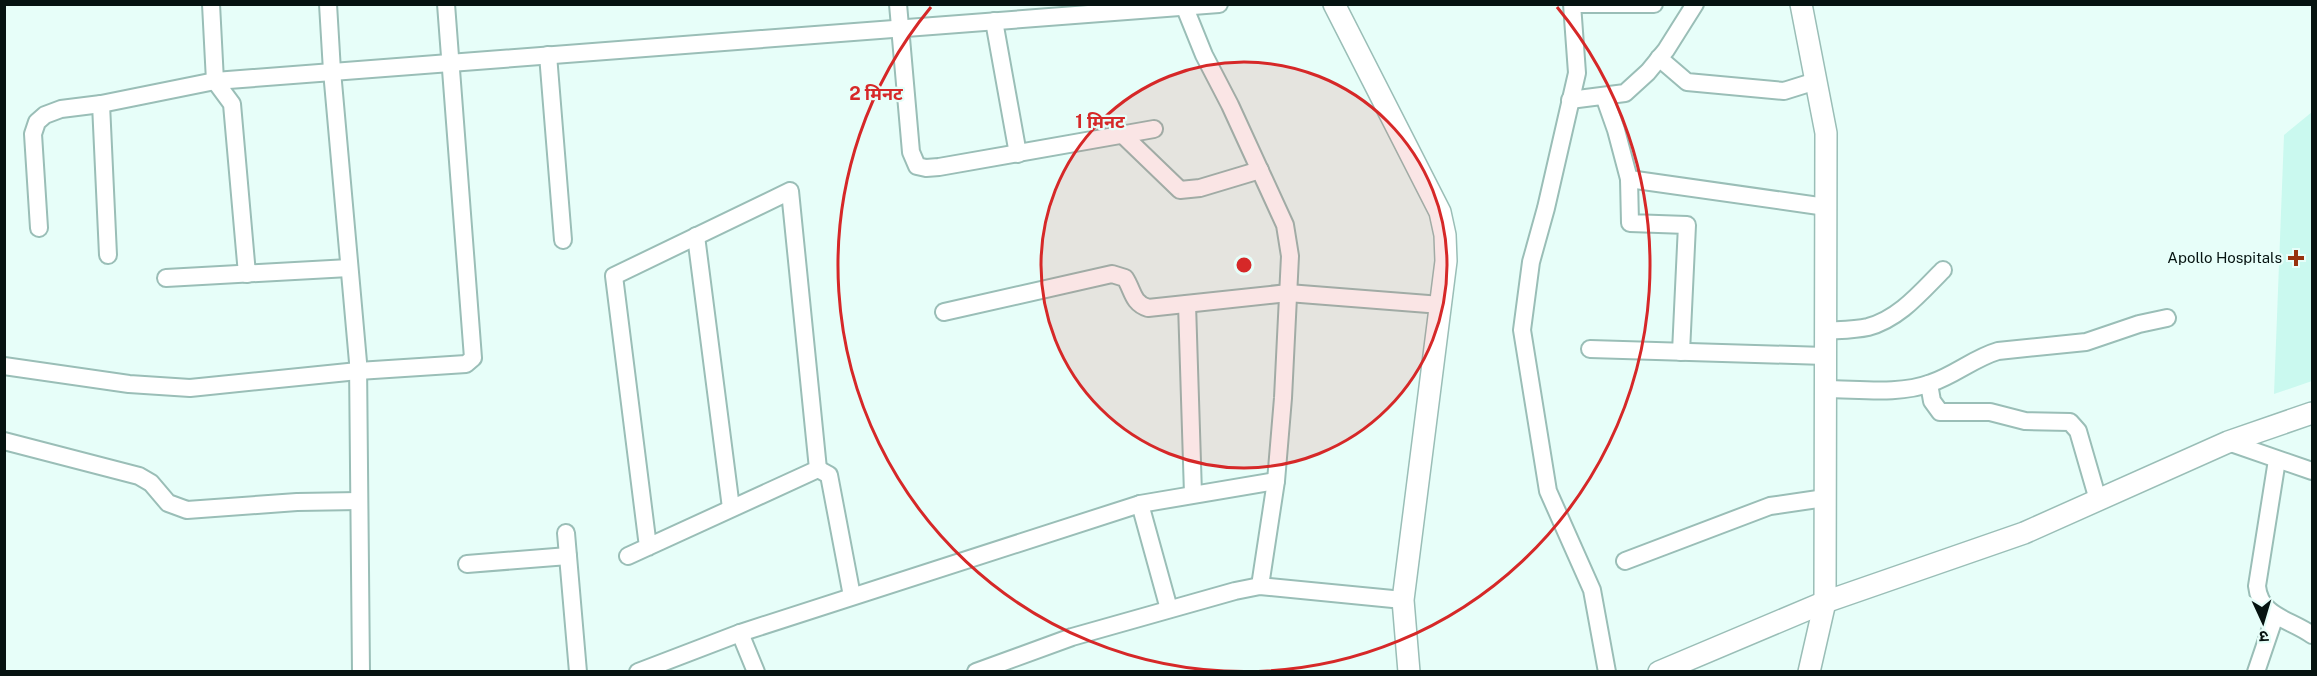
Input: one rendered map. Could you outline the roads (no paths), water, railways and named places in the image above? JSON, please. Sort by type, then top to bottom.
[{"type":"street","points":[[211,4],[216,81],[232,104],[247,274]]},
{"type":"street","points":[[328,4],[358,371],[361,672]]},
{"type":"street","points":[[4,366],[129,384],[190,388],[358,371],[466,364],[473,358],[446,4]]},
{"type":"street","points":[[898,4],[911,153],[917,166],[939,167],[1154,129]]},
{"type":"street","points":[[39,228],[33,134],[37,122],[45,115],[61,109],[101,104],[216,81],[1219,4]]},
{"type":"street","points":[[1334,4],[1440,212],[1445,235],[1446,261],[1441,305],[1403,600],[1409,672]]},
{"type":"street","points":[[1606,672],[1592,590],[1548,491],[1522,330],[1531,262],[1546,208],[1577,73],[1573,4],[1654,4]]},
{"type":"street","points":[[1570,100],[1625,93],[1659,58],[1695,4]]},
{"type":"street","points":[[1801,4],[1826,133],[1825,602],[1809,672]]},
{"type":"street","points":[[1185,8],[1204,55],[1285,225],[1290,256],[1283,398],[1276,481],[1260,586]]},
{"type":"street","points":[[994,21],[1018,154]]},
{"type":"street","points":[[548,55],[563,240]]},
{"type":"street","points":[[1659,58],[1687,82],[1784,91],[1816,81]]},
{"type":"street","points":[[1604,96],[1629,179],[1630,222],[1687,225],[1681,352]]},
{"type":"street","points":[[101,104],[108,255]]},
{"type":"street","points":[[1124,136],[1180,190],[1200,188],[1260,170]]},
{"type":"street","points":[[1629,179],[1826,207]]},
{"type":"street","points":[[648,547],[614,276],[790,191],[818,469]]},
{"type":"street","points":[[696,236],[731,508]]},
{"type":"street","points":[[166,278],[349,268]]},
{"type":"street","points":[[1826,331],[1868,327],[1885,320],[1907,306],[1943,270]]},
{"type":"street","points":[[944,312],[1112,274],[1125,278],[1134,299],[1140,306],[1148,308],[1287,293],[1441,305]]},
{"type":"street","points":[[1187,304],[1193,494]]},
{"type":"street","points":[[1825,389],[1899,389],[1929,384],[1948,377],[1989,353],[2086,342],[2139,324],[2167,318]]},
{"type":"street","points":[[1590,349],[1825,356]]},
{"type":"street","points":[[1929,384],[1932,400],[1940,412],[1990,412],[2025,421],[2070,422],[2078,431],[2098,500]]},
{"type":"street","points":[[1659,672],[1825,602],[2024,533],[2228,442],[2313,413]]},
{"type":"street","points":[[4,441],[140,476],[151,483],[168,503],[187,510],[297,502],[359,501]]},
{"type":"street","points":[[2228,442],[2313,471]]},
{"type":"street","points":[[2277,460],[2257,586],[2261,604],[2275,616],[2313,635]]},
{"type":"street","points":[[628,556],[818,469]]},
{"type":"street","points":[[818,469],[829,475],[852,596]]},
{"type":"street","points":[[638,672],[740,633],[1140,504],[1276,481]]},
{"type":"street","points":[[1625,561],[1770,506],[1825,498]]},
{"type":"street","points":[[1140,504],[1169,609]]},
{"type":"street","points":[[566,533],[578,672]]},
{"type":"street","points":[[467,564],[568,556]]},
{"type":"street","points":[[976,672],[1072,637],[1260,586],[1403,600]]},
{"type":"street","points":[[2256,672],[2275,616]]},
{"type":"street","points":[[740,633],[756,672]]},
{"type":"place","name":"Apollo Hospitals","points":[[2296,258]]}]
